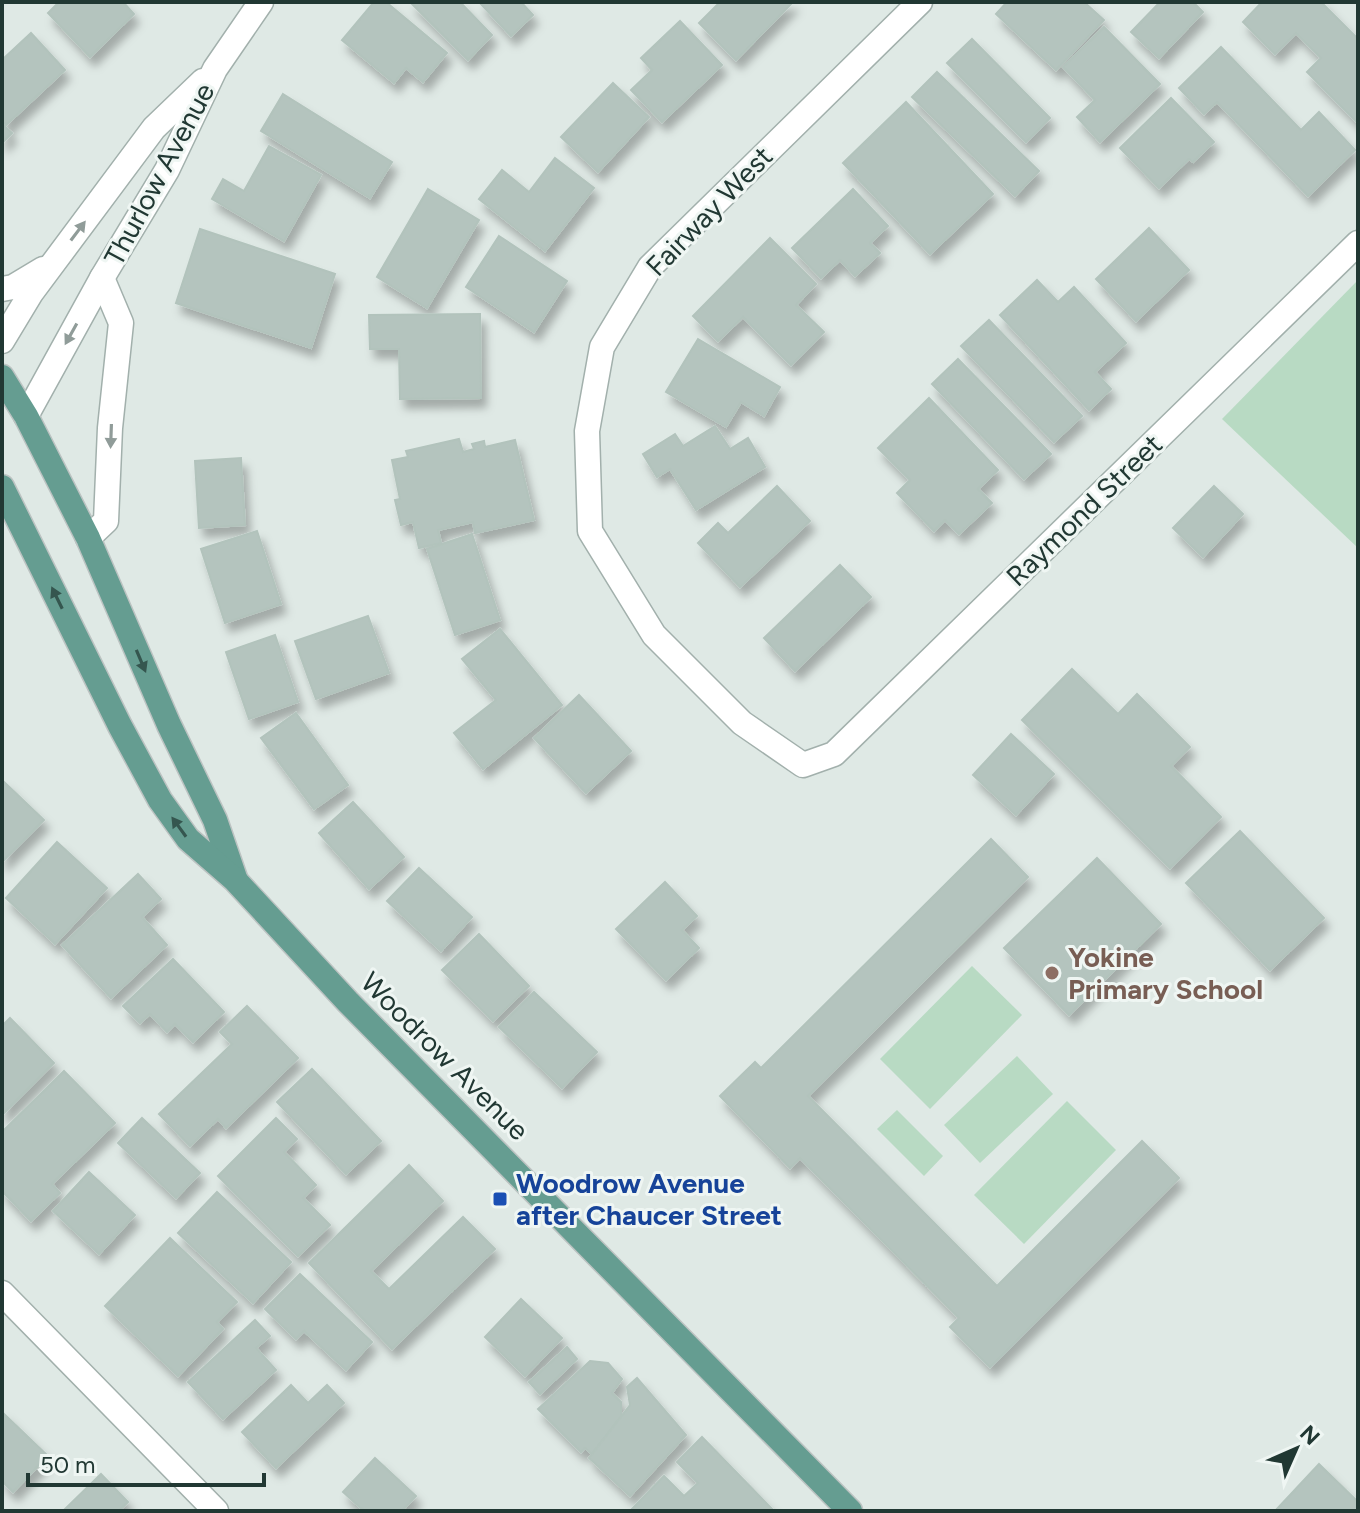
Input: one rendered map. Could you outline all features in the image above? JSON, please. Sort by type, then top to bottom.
[{"type":"main road","name":"Woodrow Avenue","points":[[2,377],[26,416],[88,538],[169,725],[215,820],[235,880]]},
{"type":"main road","name":"Woodrow Avenue","points":[[6,498],[120,726],[160,800],[188,839],[235,880],[348,1002],[850,1511]]},
{"type":"street","name":"Thurlow Avenue","points":[[26,416],[102,278],[167,170],[215,69],[261,2]]},
{"type":"street","name":"Fairway West","points":[[803,765],[742,723],[654,635],[590,531],[587,431],[602,347],[650,267],[920,2]]},
{"type":"street","name":"Thurlow Avenue","points":[[2,341],[53,263],[154,128],[215,69]]},
{"type":"street","name":"Raymond Street","points":[[803,765],[834,754],[1358,243]]},
{"type":"street","name":"Thurlow Avenue","points":[[2,289],[13,287],[53,263]]},
{"type":"street","name":"Thurlow Avenue","points":[[88,538],[106,521],[110,428],[121,323],[102,278]]},
{"type":"street","points":[[2,1293],[216,1511]]},
{"type":"green space","points":[[1358,280],[1358,548],[1222,419]]},
{"type":"green space","points":[[972,966],[1022,1015],[930,1109],[880,1059]]},
{"type":"green space","points":[[1017,1056],[1053,1094],[980,1163],[944,1125]]},
{"type":"green space","points":[[1067,1101],[1116,1150],[1024,1244],[974,1195]]},
{"type":"green space","points":[[897,1110],[943,1156],[924,1176],[877,1129]]},
{"type":"building","points":[[59,2],[123,2],[134,14],[90,57],[48,13]]},
{"type":"building","points":[[374,2],[386,2],[447,53],[423,82],[406,68],[394,83],[342,40]]},
{"type":"building","points":[[410,2],[460,2],[492,35],[468,60]]},
{"type":"building","points":[[479,2],[521,2],[533,15],[511,36]]},
{"type":"building","points":[[720,2],[793,2],[736,60],[699,23]]},
{"type":"building","points":[[1007,2],[1084,2],[1104,20],[1056,70],[996,14]]},
{"type":"building","points":[[1160,2],[1193,2],[1203,12],[1159,58],[1131,32]]},
{"type":"building","points":[[1262,2],[1325,2],[1323,4],[1358,39],[1358,123],[1307,72],[1321,58],[1296,33],[1275,54],[1243,22]]},
{"type":"building","points":[[680,21],[722,65],[662,122],[631,90],[652,70],[641,58]]},
{"type":"building","points":[[1104,27],[1160,84],[1100,142],[1077,117],[1095,100],[1063,67]]},
{"type":"building","points":[[31,33],[65,70],[6,125],[2,121],[2,60]]},
{"type":"building","points":[[972,39],[1050,118],[1026,142],[947,63]]},
{"type":"building","points":[[1221,47],[1301,130],[1319,112],[1355,150],[1308,196],[1217,102],[1204,114],[1179,88]]},
{"type":"building","points":[[937,72],[1039,171],[1015,196],[912,97]]},
{"type":"building","points":[[613,83],[649,117],[598,172],[561,137]]},
{"type":"building","points":[[283,94],[392,162],[370,198],[261,131]]},
{"type":"building","points":[[1171,98],[1214,142],[1193,162],[1189,159],[1159,188],[1120,148]]},
{"type":"building","points":[[906,102],[993,194],[930,254],[843,163]]},
{"type":"building","points":[[2,124],[12,133],[2,143]]},
{"type":"building","points":[[269,146],[321,175],[284,241],[212,199],[223,179],[244,191]]},
{"type":"building","points":[[555,158],[594,188],[545,251],[479,199],[502,170],[529,192]]},
{"type":"building","points":[[428,189],[479,220],[427,308],[377,277]]},
{"type":"building","points":[[853,189],[888,226],[870,243],[880,253],[855,276],[840,260],[821,278],[792,248]]},
{"type":"building","points":[[1149,228],[1189,270],[1136,321],[1096,279]]},
{"type":"building","points":[[200,229],[335,274],[311,348],[176,303]]},
{"type":"building","points":[[499,236],[567,281],[534,332],[466,287]]},
{"type":"building","points":[[770,238],[816,284],[796,305],[824,332],[791,365],[743,317],[718,341],[693,316]]},
{"type":"building","points":[[1037,280],[1058,302],[1074,287],[1126,343],[1095,372],[1111,389],[1089,410],[1000,315]]},
{"type":"building","points":[[480,314],[481,398],[400,399],[399,349],[370,349],[369,315]]},
{"type":"building","points":[[989,320],[1082,416],[1054,442],[961,346]]},
{"type":"building","points":[[698,339],[780,387],[764,416],[741,402],[726,427],[666,392]]},
{"type":"building","points":[[958,359],[1051,454],[1024,479],[932,384]]},
{"type":"building","points":[[929,398],[998,470],[978,489],[992,503],[959,534],[945,520],[934,531],[897,493],[910,480],[878,448]]},
{"type":"building","points":[[715,426],[730,449],[748,438],[765,467],[696,510],[670,469],[657,477],[643,454],[675,434],[683,446]]},
{"type":"building","points":[[459,439],[463,452],[474,449],[472,444],[484,441],[485,447],[515,440],[534,520],[475,533],[473,522],[438,530],[441,543],[419,548],[413,522],[401,525],[395,500],[400,499],[392,460],[408,457],[406,451]]},
{"type":"building","points":[[241,458],[245,525],[199,528],[195,461]]},
{"type":"building","points":[[777,486],[810,521],[740,587],[698,543],[718,523],[728,533]]},
{"type":"building","points":[[1214,486],[1243,514],[1203,557],[1173,528]]},
{"type":"building","points":[[257,531],[281,604],[225,623],[201,549]]},
{"type":"building","points":[[472,534],[500,620],[455,635],[427,549]]},
{"type":"building","points":[[840,565],[871,597],[795,671],[764,638]]},
{"type":"building","points":[[368,616],[389,673],[316,699],[295,641]]},
{"type":"building","points":[[500,629],[562,705],[483,769],[454,733],[496,700],[462,659]]},
{"type":"building","points":[[275,635],[298,702],[249,719],[226,652]]},
{"type":"building","points":[[1072,669],[1118,714],[1137,694],[1190,747],[1171,766],[1221,817],[1170,868],[1022,720]]},
{"type":"building","points":[[579,695],[631,751],[586,793],[534,738]]},
{"type":"building","points":[[296,713],[348,785],[314,809],[261,738]]},
{"type":"building","points":[[1011,734],[1054,774],[1016,815],[973,775]]},
{"type":"building","points":[[2,780],[44,820],[2,862]]},
{"type":"building","points":[[353,802],[404,857],[369,889],[319,833]]},
{"type":"building","points":[[1240,831],[1324,918],[1270,970],[1186,883]]},
{"type":"building","points":[[991,839],[1028,877],[808,1096],[997,1286],[1142,1141],[1179,1178],[990,1367],[950,1327],[959,1318],[800,1158],[790,1168],[720,1096],[755,1062],[761,1068]]},
{"type":"building","points":[[57,842],[107,888],[55,944],[6,898]]},
{"type":"building","points":[[1097,858],[1161,924],[1069,1015],[1004,948]]},
{"type":"building","points":[[419,868],[472,917],[441,951],[387,901]]},
{"type":"building","points":[[138,874],[161,899],[142,917],[167,945],[111,998],[62,945]]},
{"type":"building","points":[[665,882],[697,916],[682,930],[699,948],[666,980],[616,929]]},
{"type":"building","points":[[479,934],[529,986],[493,1021],[442,970]]},
{"type":"building","points":[[173,959],[224,1012],[193,1042],[175,1024],[167,1032],[150,1014],[140,1023],[123,1006]]},
{"type":"building","points":[[534,992],[597,1052],[562,1088],[499,1027]]},
{"type":"building","points":[[247,1006],[298,1058],[226,1128],[218,1119],[190,1146],[159,1114],[232,1044],[220,1032]]},
{"type":"building","points":[[10,1018],[54,1063],[2,1115],[2,1026]]},
{"type":"building","points":[[312,1069],[381,1141],[346,1174],[277,1102]]},
{"type":"building","points":[[64,1071],[115,1123],[52,1184],[60,1193],[31,1221],[2,1191],[2,1132]]},
{"type":"building","points":[[142,1118],[200,1173],[176,1198],[118,1143]]},
{"type":"building","points":[[276,1118],[297,1139],[284,1152],[316,1185],[303,1198],[330,1225],[298,1256],[218,1176]]},
{"type":"building","points":[[409,1165],[443,1201],[371,1271],[389,1289],[463,1217],[495,1249],[392,1349],[309,1263]]},
{"type":"building","points":[[89,1172],[135,1215],[99,1254],[53,1211]]},
{"type":"building","points":[[217,1192],[291,1262],[253,1303],[178,1233]]},
{"type":"building","points":[[170,1238],[237,1302],[217,1322],[223,1329],[178,1376],[105,1306]]},
{"type":"building","points":[[300,1274],[372,1342],[346,1370],[304,1331],[296,1339],[265,1309]]},
{"type":"building","points":[[521,1299],[562,1338],[525,1376],[485,1337]]},
{"type":"building","points":[[255,1320],[270,1336],[256,1348],[276,1370],[223,1419],[188,1382]]},
{"type":"building","points":[[567,1347],[577,1359],[540,1394],[529,1382]]},
{"type":"building","points":[[590,1361],[608,1363],[622,1379],[612,1393],[621,1402],[621,1417],[592,1454],[585,1448],[581,1452],[538,1409]]},
{"type":"building","points":[[637,1378],[686,1435],[630,1496],[589,1458],[630,1405],[627,1387]]},
{"type":"building","points":[[291,1385],[308,1403],[327,1385],[344,1403],[276,1468],[242,1432]]},
{"type":"building","points":[[2,1412],[48,1456],[13,1492],[2,1481]]},
{"type":"building","points":[[702,1437],[774,1511],[630,1511],[664,1476],[684,1496],[698,1483],[677,1462]]},
{"type":"building","points":[[375,1458],[416,1496],[402,1511],[364,1511],[343,1492]]},
{"type":"building","points":[[1319,1464],[1358,1502],[1358,1511],[1275,1511]]},
{"type":"building","points":[[101,1474],[128,1502],[119,1511],[63,1511]]},
{"type":"place","name":"Yokine Primary School","points":[[1052,973]]},
{"type":"place","name":"Woodrow Avenue after Chaucer Street","points":[[500,1199]]}]
